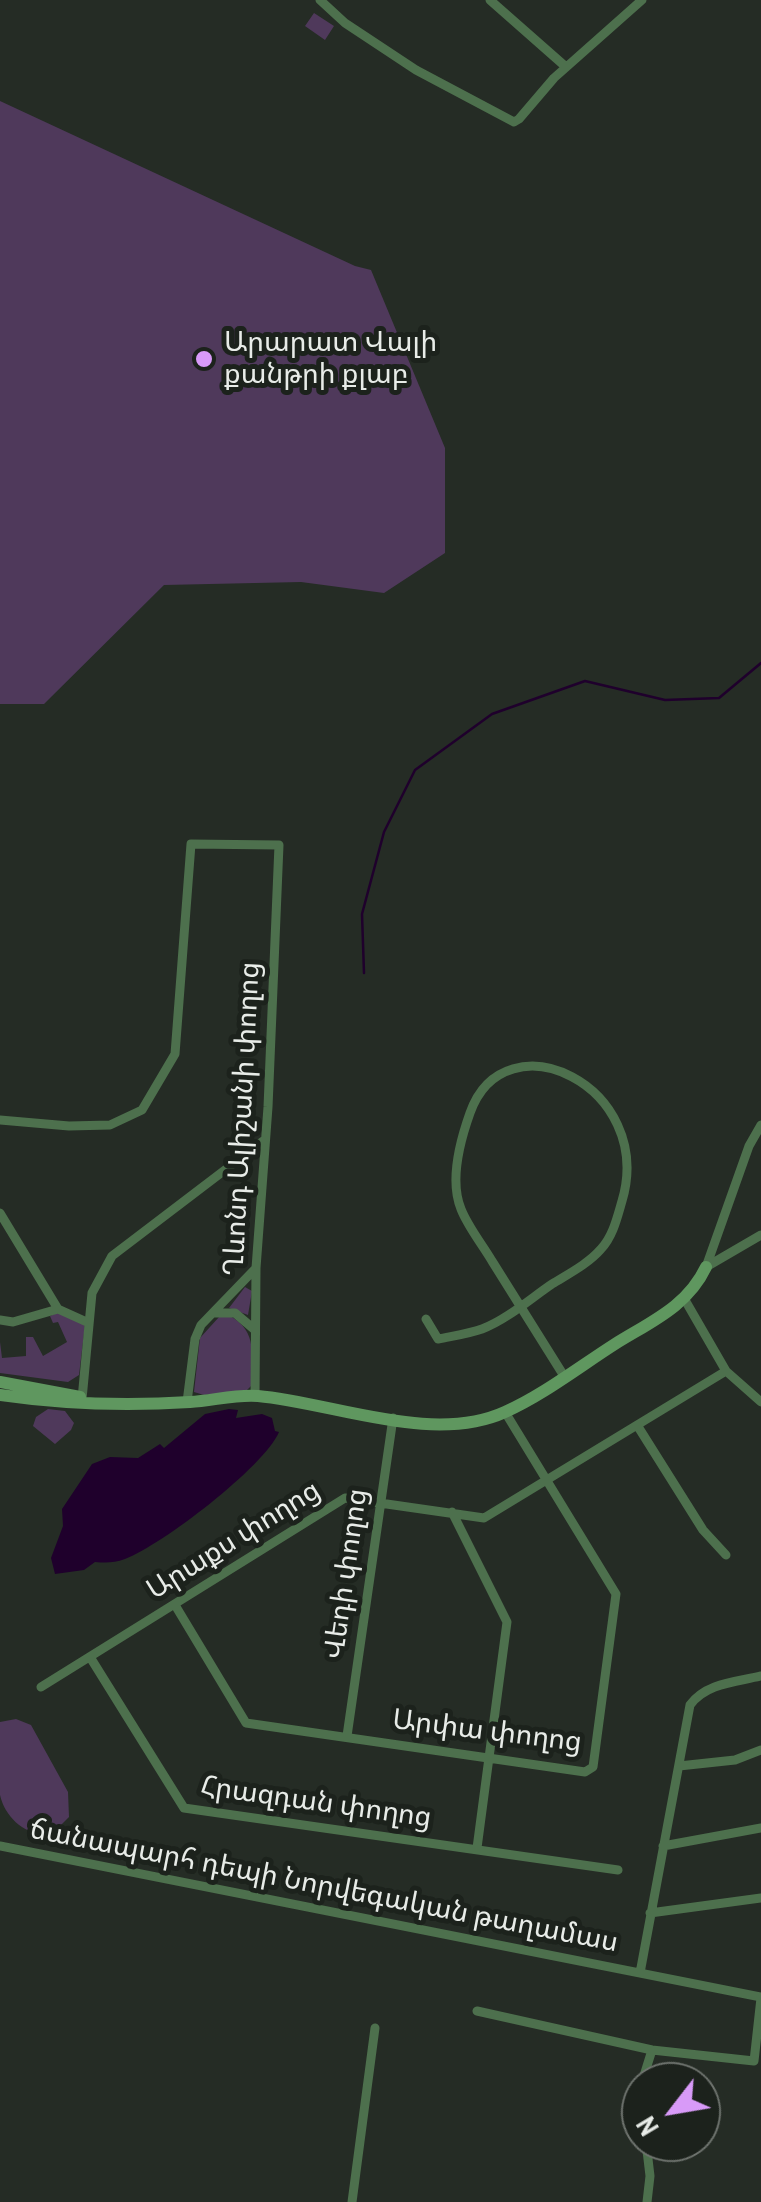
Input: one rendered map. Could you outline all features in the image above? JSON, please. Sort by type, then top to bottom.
[{"type":"street","points":[[320,0],[345,23],[514,122],[566,67],[642,0]]},
{"type":"street","points":[[490,0],[566,67]]},
{"type":"street","name":"Ղևոնդ Ալիշանի փողոց","points":[[0,1120],[110,1125],[142,1110],[175,1054],[191,844],[279,845],[268,1107],[256,1268],[254,1396]]},
{"type":"street","points":[[426,1318],[438,1339],[484,1328],[520,1305],[593,1258],[605,1245],[619,1213],[626,1182],[625,1141],[612,1111],[580,1081],[550,1068],[506,1070],[487,1084],[472,1108],[457,1162],[457,1194],[461,1211],[520,1305],[564,1376]]},
{"type":"street","points":[[0,1395],[46,1402],[187,1402],[254,1396],[421,1425],[450,1426],[504,1412],[685,1300],[706,1268],[748,1146],[761,1125]]},
{"type":"street","points":[[85,1400],[92,1293],[112,1256],[263,1140]]},
{"type":"street","points":[[0,1212],[58,1309],[90,1323]]},
{"type":"street","points":[[706,1268],[761,1235]]},
{"type":"street","points":[[187,1402],[195,1339],[206,1318],[256,1268]]},
{"type":"street","points":[[685,1300],[726,1371],[761,1402]]},
{"type":"street","points":[[0,1320],[13,1322],[58,1309]]},
{"type":"street","points":[[214,1313],[235,1313],[255,1330]]},
{"type":"street","name":"Արաքս փողոց","points":[[41,1687],[345,1498],[484,1518],[726,1371]]},
{"type":"street","points":[[0,1382],[85,1400]]},
{"type":"street","name":"Արփա փողոց","points":[[175,1605],[246,1723],[585,1772],[593,1767],[616,1594],[504,1412]]},
{"type":"street","name":"Վեդի փողոց","points":[[347,1736],[393,1418]]},
{"type":"street","points":[[637,1425],[703,1530],[726,1555]]},
{"type":"street","points":[[452,1512],[506,1622],[477,1848]]},
{"type":"street","name":"Հրազդան փողոց","points":[[90,1657],[184,1808],[618,1870]]},
{"type":"street","points":[[640,1973],[690,1705],[698,1694],[712,1687],[761,1676]]},
{"type":"street","points":[[679,1766],[735,1760],[761,1750]]},
{"type":"street","points":[[664,1846],[761,1828]]},
{"type":"street","name":"ճանապարհ դեպի Նորվեգական թաղամաս","points":[[0,1846],[761,1998]]},
{"type":"street","points":[[650,1913],[761,1898]]},
{"type":"street","points":[[477,2012],[652,2050],[754,2061],[761,1998]]},
{"type":"street","points":[[352,2202],[376,2028]]},
{"type":"street","points":[[648,2062],[652,2050]]},
{"type":"street","points":[[648,2162],[648,2202]]},
{"type":"shaded area","points":[[314,13],[334,26],[325,40],[305,26]]},
{"type":"shaded area","name":"Արարատ Վալի քանթրի քլաբ","points":[[0,101],[371,270],[445,448],[445,553],[384,593],[301,582],[164,585],[44,704],[0,704]]},
{"type":"shaded area","points":[[245,1287],[252,1291],[248,1315],[229,1308]]},
{"type":"shaded area","points":[[59,1312],[85,1325],[79,1375],[68,1382],[0,1373],[0,1342],[2,1358],[26,1356],[26,1337],[33,1337],[43,1356],[67,1342],[58,1322],[53,1323],[50,1316]]},
{"type":"shaded area","points":[[230,1316],[249,1337],[251,1386],[246,1391],[204,1395],[194,1392],[200,1338],[219,1317]]},
{"type":"shaded area","points":[[48,1409],[65,1411],[74,1423],[55,1444],[33,1426],[36,1417]]},
{"type":"shaded area","points":[[238,1410],[236,1418],[262,1414],[272,1418],[275,1431],[279,1432],[254,1465],[210,1503],[142,1551],[121,1560],[95,1562],[84,1570],[55,1574],[51,1558],[63,1526],[62,1509],[92,1464],[110,1457],[138,1458],[160,1444],[164,1448],[205,1414]]},
{"type":"shaded area","points":[[16,1719],[31,1725],[68,1792],[69,1817],[53,1833],[35,1833],[19,1825],[0,1795],[0,1722]]},
{"type":"waterway","points":[[364,973],[362,914],[384,832],[415,770],[492,714],[585,681],[665,700],[719,698],[761,663]]},
{"type":"place","name":"Արարատ Վալի քանթրի քլաբ","points":[[204,359]]}]
